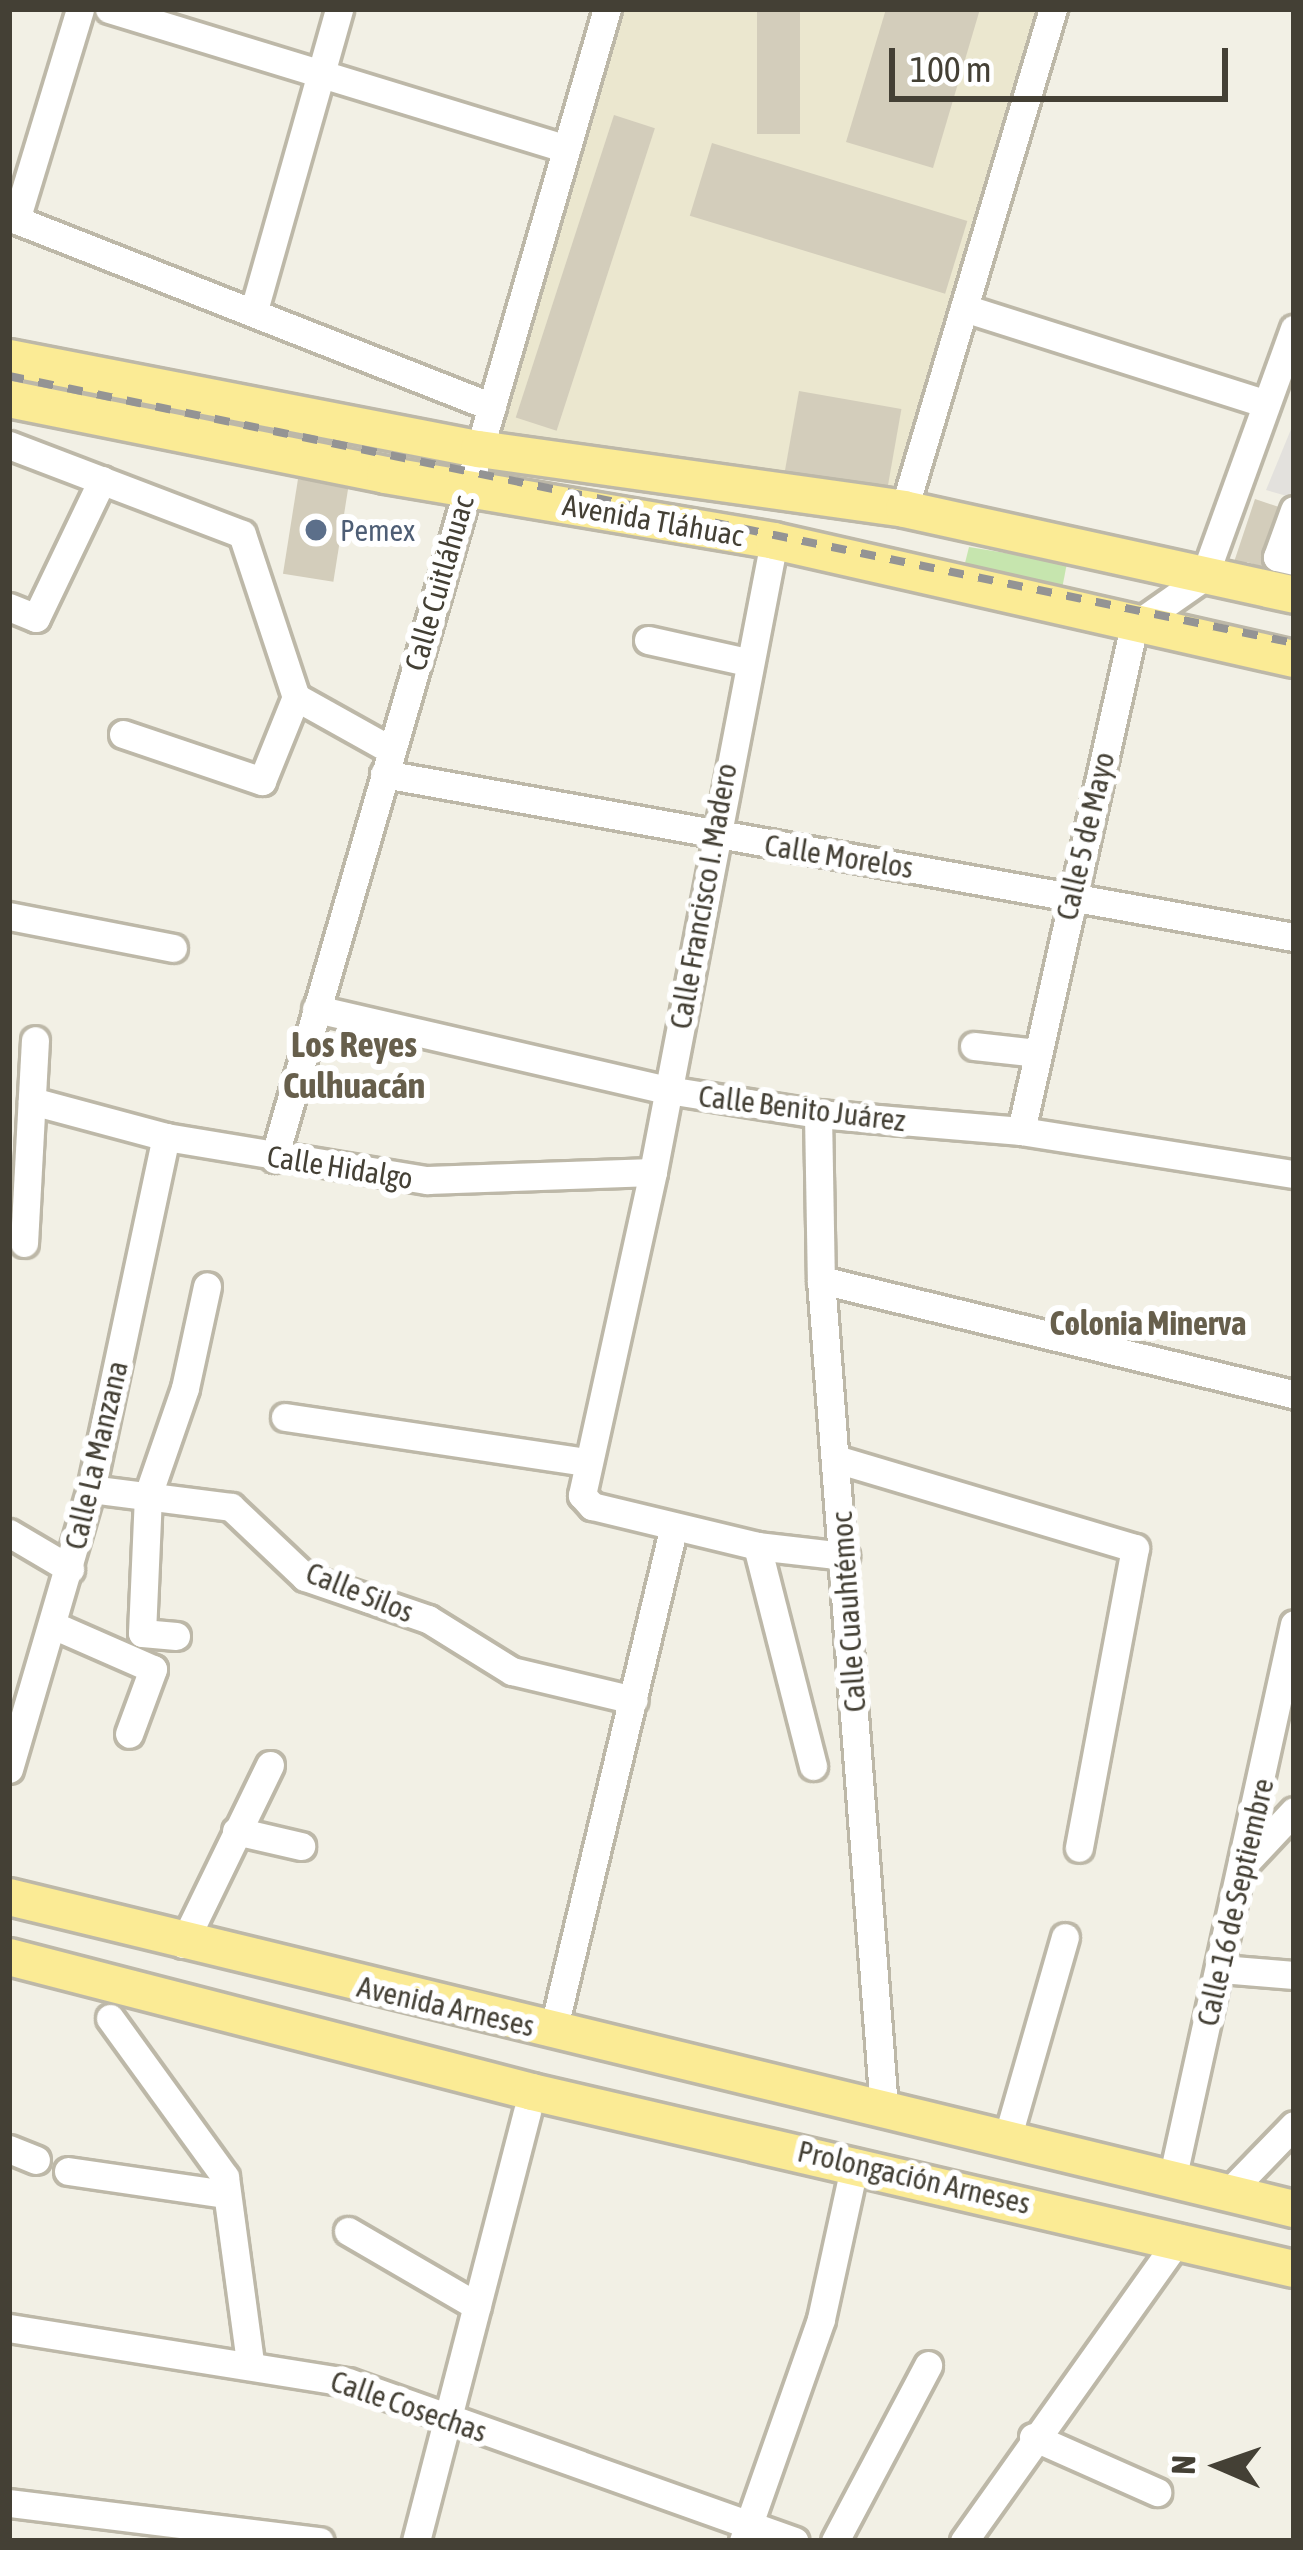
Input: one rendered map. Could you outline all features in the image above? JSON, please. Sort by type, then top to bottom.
[{"type":"main road","name":"Avenida Tláhuac","points":[[9,358],[479,449],[904,509],[1276,592]]},
{"type":"main road","name":"Avenida Tláhuac","points":[[9,399],[385,475],[774,541],[1294,659]]},
{"type":"main road","points":[[199,440],[208,399]]},
{"type":"main road","points":[[1248,648],[1276,592]]},
{"type":"main road","name":"Avenida Arneses","points":[[9,1897],[183,1944],[884,2109]]},
{"type":"main road","name":"Avenida Arneses","points":[[9,1957],[529,2102]]},
{"type":"main road","name":"Prolongación Arneses","points":[[529,2102],[855,2164],[1294,2269]]},
{"type":"main road","name":"Prolongación Arneses","points":[[884,2109],[1294,2209]]},
{"type":"street","points":[[80,9],[12,219],[492,407]]},
{"type":"street","points":[[109,9],[566,149]]},
{"type":"street","points":[[254,310],[339,9]]},
{"type":"street","name":"Calle Cuitláhuac","points":[[274,1158],[607,9]]},
{"type":"street","points":[[904,509],[1053,9]]},
{"type":"street","points":[[964,308],[1266,404]]},
{"type":"street","points":[[1134,626],[1204,577],[1294,329]]},
{"type":"street","points":[[9,445],[242,534],[296,697],[262,781],[123,734]]},
{"type":"street","points":[[9,607],[36,619],[102,480]]},
{"type":"street","points":[[1294,510],[1277,556],[1294,561]]},
{"type":"street","name":"Calle Francisco I. Madero","points":[[587,1462],[653,1172],[712,836],[774,541]]},
{"type":"street","name":"Calle 5 de Mayo","points":[[1021,1131],[1134,626]]},
{"type":"street","points":[[648,640],[748,662]]},
{"type":"street","name":"Calle Morelos","points":[[296,697],[387,762],[712,836],[1294,937]]},
{"type":"street","points":[[9,916],[173,948]]},
{"type":"street","name":"Calle Benito Juárez","points":[[316,1009],[668,1090],[818,1114],[1021,1131],[1294,1174]]},
{"type":"street","points":[[20,1222],[35,1040]]},
{"type":"street","points":[[974,1046],[1037,1053]]},
{"type":"street","name":"Calle Hidalgo","points":[[32,1101],[166,1137],[427,1180],[653,1172]]},
{"type":"street","name":"Calle Cuauhtémoc","points":[[818,1114],[821,1280],[884,2109]]},
{"type":"street","name":"Calle La Manzana","points":[[9,1769],[55,1626],[91,1489],[166,1137]]},
{"type":"street","points":[[821,1280],[1294,1394]]},
{"type":"street","points":[[176,1636],[142,1634],[148,1496],[185,1388],[207,1286]]},
{"type":"street","points":[[285,1417],[587,1462],[586,1501],[758,1546],[844,1556]]},
{"type":"street","points":[[836,1459],[1135,1548],[1079,1848]]},
{"type":"street","name":"Calle Silos","points":[[91,1489],[231,1508],[305,1576],[428,1619],[512,1671],[634,1700]]},
{"type":"street","points":[[553,2031],[674,1526]]},
{"type":"street","points":[[9,1533],[70,1569]]},
{"type":"street","points":[[758,1546],[813,1766]]},
{"type":"street","name":"Calle 16 de Septiembre","points":[[1172,2180],[1247,1862],[1294,1624]]},
{"type":"street","points":[[55,1626],[153,1669],[129,1734]]},
{"type":"street","points":[[183,1944],[269,1765]]},
{"type":"street","points":[[1247,1862],[1294,1811]]},
{"type":"street","points":[[236,1831],[301,1846]]},
{"type":"street","points":[[1007,2139],[1065,1937]]},
{"type":"street","points":[[1221,1970],[1294,1975]]},
{"type":"street","points":[[110,2018],[225,2177],[250,2362]]},
{"type":"street","points":[[416,2541],[529,2102]]},
{"type":"street","points":[[1228,2192],[1294,2125]]},
{"type":"street","points":[[745,2534],[821,2319],[855,2164]]},
{"type":"street","points":[[68,2171],[226,2194]]},
{"type":"street","points":[[348,2231],[478,2306]]},
{"type":"street","points":[[964,2541],[1033,2437],[1179,2238]]},
{"type":"street","name":"Calle Cosechas","points":[[9,2328],[250,2362],[348,2382],[745,2534],[795,2541]]},
{"type":"street","points":[[835,2541],[928,2365]]},
{"type":"street","points":[[1033,2437],[1157,2492]]},
{"type":"street","points":[[9,2503],[320,2541]]},
{"type":"shaded area","points":[[607,9],[1053,9],[904,509],[479,449]]},
{"type":"shaded area","points":[[1294,422],[1294,498],[1266,490]]},
{"type":"green space","points":[[969,547],[1067,563],[1061,594],[963,571]]},
{"type":"building","points":[[757,9],[800,9],[800,134],[757,134]]},
{"type":"building","points":[[886,9],[980,9],[933,168],[846,142]]},
{"type":"building","points":[[614,115],[655,128],[557,431],[516,417]]},
{"type":"building","points":[[712,143],[967,221],[945,294],[690,216]]},
{"type":"building","points":[[799,391],[901,409],[887,490],[785,472]]},
{"type":"building","name":"Pemex","points":[[298,479],[348,487],[333,582],[283,574]]},
{"type":"building","points":[[1255,499],[1285,509],[1265,568],[1247,562],[1244,569],[1233,565]]},
{"type":"railway","points":[[9,376],[1294,643]]},
{"type":"place","name":"Pemex","points":[[316,530]]},
{"type":"district","name":"Los Reyes Culhuacán","points":[[354,1064]]},
{"type":"district","name":"Colonia Minerva","points":[[1148,1324]]}]
